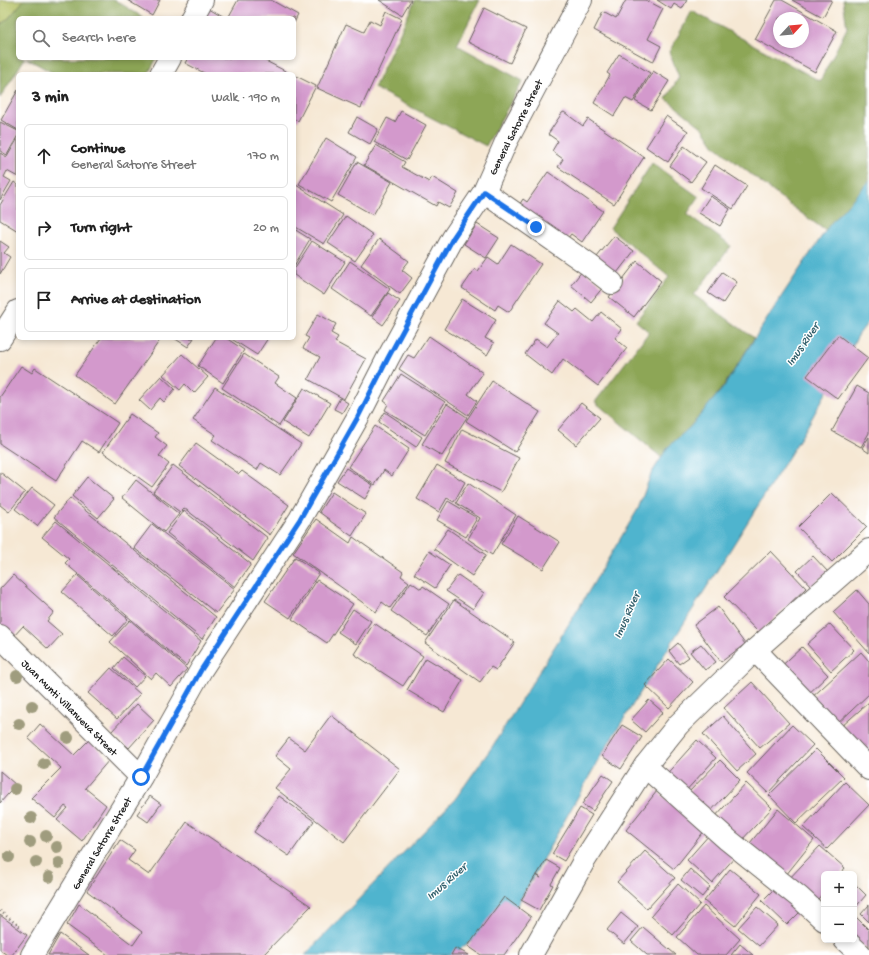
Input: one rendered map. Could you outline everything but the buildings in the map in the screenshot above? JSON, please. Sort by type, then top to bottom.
[{"type":"street","points":[[193,16],[202,0]]},
{"type":"street","name":"General Satorre Street","points":[[32,955],[141,777],[201,670],[300,519],[358,417],[453,238],[484,192],[506,142],[581,0]]},
{"type":"street","points":[[162,72],[169,60]]},
{"type":"street","points":[[484,192],[536,227],[612,283]]},
{"type":"street","points":[[0,339],[16,314]]},
{"type":"street","points":[[531,955],[584,861],[645,766],[678,724],[755,650],[869,550]]},
{"type":"street","name":"Juan Munti Villanueva Street","points":[[0,636],[141,777]]},
{"type":"street","points":[[755,650],[869,769]]},
{"type":"street","points":[[645,766],[728,840],[799,897],[821,917]]},
{"type":"street","points":[[848,943],[862,955]]},
{"type":"green space","points":[[0,0],[24,0],[9,18],[0,25]]},
{"type":"green space","points":[[24,0],[115,0],[141,16],[16,16],[16,60],[24,60],[0,98],[0,25],[9,18]]},
{"type":"green space","points":[[415,0],[480,0],[457,45],[523,81],[486,146],[374,88]]},
{"type":"green space","points":[[843,0],[869,0],[869,181],[826,231],[790,205],[715,146],[703,128],[666,99],[679,77],[669,52],[692,11],[820,81],[847,28]]},
{"type":"green space","points":[[30,60],[156,60],[149,72],[51,72]]},
{"type":"green space","points":[[652,163],[699,197],[687,214],[731,246],[694,295],[754,338],[717,395],[691,426],[668,449],[662,458],[595,402],[649,332],[636,321],[669,277],[610,228]]},
{"type":"water","name":"Imus River","points":[[869,181],[869,321],[859,334],[803,434],[603,752],[515,909],[452,955],[305,955],[455,799],[492,747],[575,614],[638,509],[651,474],[668,447],[690,427],[723,388],[830,224]]},
{"type":"route","points":[[141,777],[201,670],[300,519],[358,417],[453,238],[484,192],[536,227]]}]
